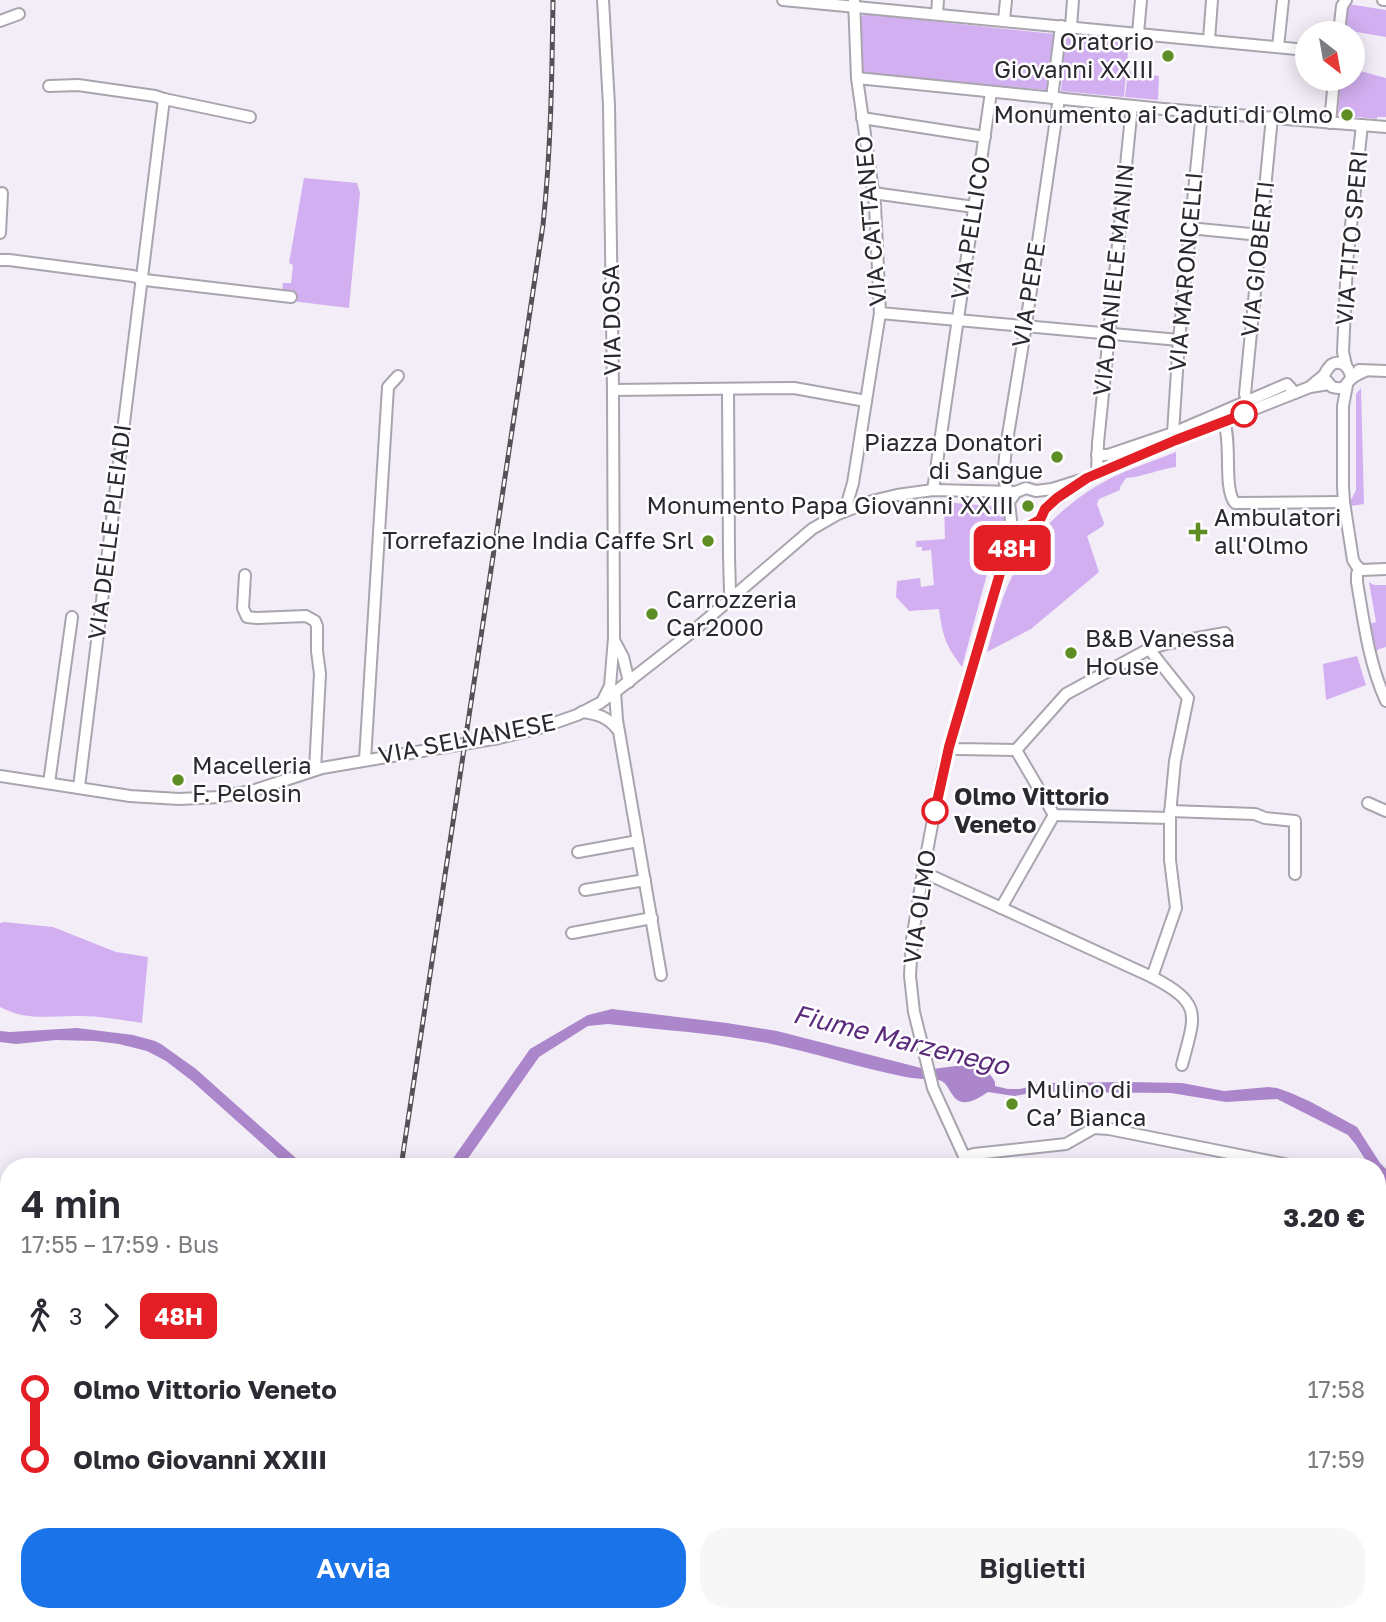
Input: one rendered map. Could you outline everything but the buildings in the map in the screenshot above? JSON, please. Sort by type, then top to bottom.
[{"type":"main road","points":[[1028,1622],[1044,1622]]},
{"type":"street","name":"VIA DOSA","points":[[600,703],[610,685],[614,640],[609,105],[604,0]]},
{"type":"street","points":[[783,0],[854,3],[937,14],[1295,49]]},
{"type":"street","points":[[937,14],[938,0]]},
{"type":"street","points":[[1004,20],[1006,0]]},
{"type":"street","name":"VIA PEPE","points":[[1012,492],[1004,468],[1006,447],[1026,326],[1055,98],[1066,26],[1073,0]]},
{"type":"street","points":[[1138,33],[1141,0]]},
{"type":"street","points":[[1209,40],[1212,0]]},
{"type":"street","points":[[1278,47],[1283,0]]},
{"type":"street","points":[[1340,21],[1342,6],[1346,0]]},
{"type":"street","name":"VIA CATTANEO","points":[[848,510],[880,313],[873,192],[857,78],[854,3]]},
{"type":"street","points":[[0,21],[19,14]]},
{"type":"street","points":[[857,78],[1132,106],[1386,127]]},
{"type":"street","points":[[49,86],[78,85],[155,96],[250,117]]},
{"type":"street","points":[[1330,123],[1333,91]]},
{"type":"street","name":"VIA PELLICO","points":[[933,491],[990,92]]},
{"type":"street","name":"VIA DELLE PLEIADI","points":[[79,788],[164,99]]},
{"type":"street","name":"VIA DANIELE MANIN","points":[[1092,476],[1097,455],[1132,106]]},
{"type":"street","name":"VIA MARONCELLI","points":[[1175,436],[1179,340],[1202,112]]},
{"type":"street","name":"VIA GIOBERTI","points":[[1247,401],[1245,394],[1272,117]]},
{"type":"street","name":"VIA PELLICO","points":[[862,118],[985,137]]},
{"type":"street","name":"VIA TITO SPERI","points":[[1348,375],[1343,352],[1347,262],[1362,125]]},
{"type":"street","points":[[873,192],[974,207]]},
{"type":"street","points":[[0,233],[2,193]]},
{"type":"street","points":[[1189,228],[1260,235]]},
{"type":"street","points":[[0,260],[291,297]]},
{"type":"street","name":"VIA PELLICO","points":[[880,313],[1179,340]]},
{"type":"street","name":"VIA TITO SPERI","points":[[1310,387],[1329,378],[1343,352]]},
{"type":"street","points":[[1329,378],[1339,363],[1348,375],[1343,406],[1343,502],[1353,560],[1359,569],[1386,569]]},
{"type":"street","points":[[1329,378],[1341,388],[1348,375],[1386,371]]},
{"type":"street","points":[[365,760],[388,387],[398,376]]},
{"type":"street","points":[[1329,378],[1343,406]]},
{"type":"street","name":"VIA OLMO","points":[[1003,563],[1029,525],[1040,520],[1045,509],[1057,498],[1092,476],[1287,384],[1295,393]]},
{"type":"street","name":"VIA OLMO","points":[[1097,455],[1107,455],[1224,422],[1310,387]]},
{"type":"street","points":[[613,390],[794,388],[866,401]]},
{"type":"street","points":[[728,389],[730,592],[734,597]]},
{"type":"street","points":[[1224,422],[1228,438],[1229,495],[1235,503],[1343,502]]},
{"type":"street","name":"VIA OLMO","points":[[964,1158],[933,1088],[914,1012],[910,976],[912,940],[923,872],[949,747],[1003,563],[1012,492],[1026,488],[1036,491],[1052,489],[1092,476]]},
{"type":"street","points":[[853,483],[862,496],[872,502]]},
{"type":"street","name":"VIA SELVANESE","points":[[0,776],[153,798],[209,798],[254,790],[315,770],[499,738],[547,726],[600,703],[734,597],[812,529],[848,510],[897,495],[933,491],[1012,492]]},
{"type":"street","name":"VIA SELVANESE","points":[[951,491],[998,500],[1009,512]]},
{"type":"street","points":[[1036,491],[1043,499],[1045,509]]},
{"type":"street","points":[[1009,512],[1018,523],[1029,525]]},
{"type":"street","points":[[1359,569],[1357,582],[1371,661],[1382,684],[1386,701]]},
{"type":"street","points":[[245,575],[243,608],[247,617],[306,615],[315,621],[317,626],[320,674],[315,770]]},
{"type":"street","points":[[49,783],[72,617]]},
{"type":"street","points":[[949,747],[1016,750],[1066,694],[1149,649],[1225,633]]},
{"type":"street","points":[[614,640],[623,657],[629,682]]},
{"type":"street","points":[[1149,649],[1188,698],[1175,761],[1170,815],[1170,860],[1176,908],[1152,977]]},
{"type":"street","points":[[623,657],[637,665],[649,666]]},
{"type":"street","points":[[611,662],[616,673],[629,682]]},
{"type":"street","points":[[615,692],[619,733],[662,975]]},
{"type":"street","points":[[582,712],[602,716],[609,720],[619,733]]},
{"type":"street","points":[[1016,750],[1054,816]]},
{"type":"street","points":[[1368,803],[1386,811]]},
{"type":"street","points":[[1054,816],[1255,814],[1265,818],[1295,821],[1294,874]]},
{"type":"street","points":[[1001,908],[1054,816]]},
{"type":"street","points":[[578,852],[638,841]]},
{"type":"street","points":[[923,872],[1173,988],[1190,1005],[1193,1015],[1182,1065]]},
{"type":"street","points":[[585,890],[645,880]]},
{"type":"street","points":[[572,933],[652,918]]},
{"type":"street","points":[[964,1158],[974,1154],[1066,1144],[1094,1128],[1254,1158]]},
{"type":"shaded area","points":[[1348,4],[1386,10],[1386,37],[1365,33],[1365,21],[1346,21]]},
{"type":"shaded area","points":[[864,14],[1055,34],[1047,90],[863,74],[860,18]]},
{"type":"shaded area","points":[[1066,35],[1129,41],[1124,97],[1061,91]]},
{"type":"shaded area","points":[[1128,71],[1159,76],[1158,100],[1125,97]]},
{"type":"shaded area","points":[[1365,72],[1386,78],[1386,117],[1377,119],[1338,115],[1340,91],[1365,91]]},
{"type":"shaded area","points":[[304,178],[357,183],[360,193],[349,308],[291,301],[282,293],[283,283],[291,283],[293,265],[289,263]]},
{"type":"shaded area","points":[[1361,388],[1364,504],[1351,506],[1356,490],[1356,394]]},
{"type":"shaded area","points":[[1176,452],[1176,467],[1126,478],[1120,490],[1099,499],[1097,504],[1104,523],[1087,536],[1099,572],[1031,629],[987,652],[1014,572],[1048,525],[1062,511],[1094,488],[1119,474]]},
{"type":"shaded area","points":[[944,502],[1001,507],[1006,518],[1003,539],[997,558],[991,559],[962,667],[946,640],[939,609],[909,611],[896,597],[897,581],[920,578],[921,587],[934,585],[931,550],[922,551],[922,547],[916,547],[916,541],[945,539]]},
{"type":"shaded area","points":[[1369,582],[1386,585],[1386,647],[1374,653],[1368,624],[1376,622]]},
{"type":"shaded area","points":[[1357,656],[1366,685],[1326,700],[1323,664]]},
{"type":"shaded area","points":[[0,923],[53,927],[116,952],[148,957],[142,1023],[89,1016],[21,1015],[0,1007]]},
{"type":"shaded area","points":[[612,1009],[777,1031],[925,1069],[975,1066],[988,1072],[995,1086],[1008,1089],[1044,1083],[1127,1082],[1182,1083],[1224,1091],[1277,1088],[1311,1102],[1357,1127],[1377,1158],[1364,1158],[1348,1135],[1277,1099],[1226,1102],[1171,1093],[1036,1092],[1014,1096],[988,1092],[966,1102],[959,1101],[943,1082],[938,1080],[901,1076],[747,1040],[608,1024],[588,1026],[539,1057],[468,1158],[453,1158],[530,1049],[588,1015]]},
{"type":"shaded area","points":[[77,1028],[133,1035],[155,1041],[196,1069],[296,1158],[278,1158],[192,1081],[166,1061],[147,1051],[95,1041],[56,1040],[16,1044],[0,1042],[0,1031]]},
{"type":"railway","points":[[402,1158],[543,225],[552,84],[553,0]]},
{"type":"bus line","name":"48H","points":[[935,811],[943,768],[995,587],[1003,563],[1025,528],[1040,520],[1045,509],[1057,498],[1087,478],[1244,414]]},
{"type":"place","name":"Oratorio Giovanni XXIII","points":[[1168,56]]},
{"type":"place","name":"Monumento ai Caduti di Olmo","points":[[1347,115]]},
{"type":"place","name":"Piazza Donatori di Sangue","points":[[1057,457]]},
{"type":"place","name":"Monumento Papa Giovanni XXIII","points":[[1028,506]]},
{"type":"place","name":"Ambulatori all'Olmo","points":[[1198,532]]},
{"type":"place","name":"Torrefazione India Caffe Srl","points":[[708,541]]},
{"type":"place","name":"Carrozzeria Car2000","points":[[652,614]]},
{"type":"place","name":"B&B Vanessa House","points":[[1071,653]]},
{"type":"place","name":"Macelleria F. Pelosin","points":[[178,780]]},
{"type":"place","name":"Olmo Vittorio Veneto","points":[[935,811]]},
{"type":"place","name":"Mulino di Ca’ Bianca","points":[[1012,1104]]},
{"type":"water label","name":"Fiume Marzenego","points":[[901,1040]]}]
